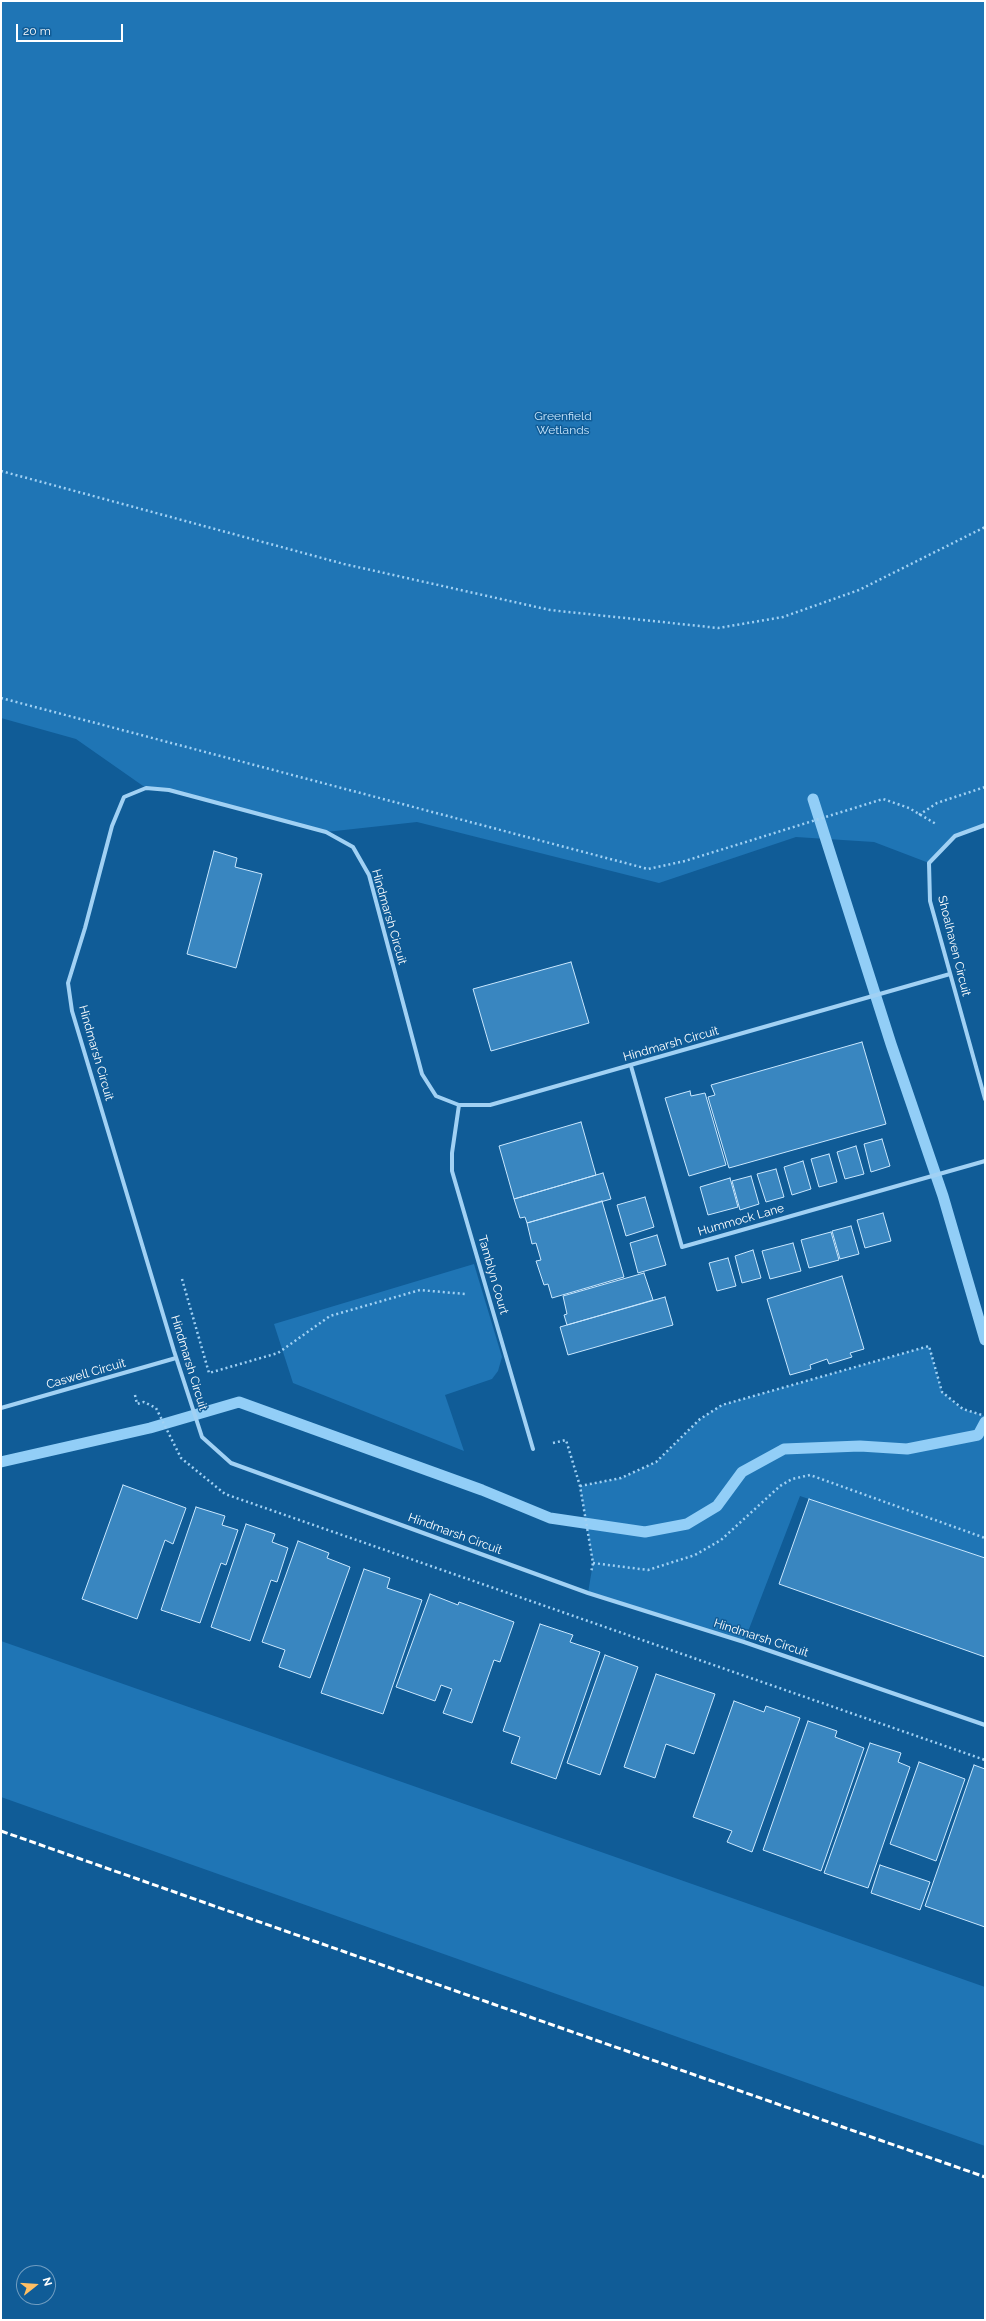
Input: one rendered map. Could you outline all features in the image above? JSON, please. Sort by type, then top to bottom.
[{"type":"street","name":"Hindmarsh Circuit","points":[[950,974],[490,1105],[459,1105],[436,1096],[422,1074],[369,875],[353,847],[326,832],[169,790],[146,788],[124,797],[112,826],[85,928],[68,983],[72,1011],[176,1358],[202,1437],[231,1463],[588,1593],[744,1642],[985,1725]]},
{"type":"street","name":"Shoalhaven Circuit","points":[[985,824],[955,836],[929,863],[930,901],[985,1099]]},
{"type":"street","name":"Hummock Lane","points":[[631,1066],[682,1247],[985,1161]]},
{"type":"street","name":"Tamblyn Court","points":[[459,1105],[453,1146],[452,1171],[534,1449]]},
{"type":"street","name":"Caswell Circuit","points":[[1,1408],[176,1358]]},
{"type":"path","points":[[1,471],[344,564],[550,610],[718,628],[783,617],[859,590],[985,527]]},
{"type":"path","points":[[1,698],[648,868],[685,861],[805,822],[883,799],[919,815],[955,836]]},
{"type":"path","points":[[919,815],[937,803],[985,787]]},
{"type":"path","points":[[182,1279],[209,1373],[278,1353],[330,1316],[420,1290],[470,1294]]},
{"type":"path","points":[[580,1486],[621,1478],[656,1462],[700,1419],[722,1405],[929,1346],[942,1392],[963,1409],[985,1416]]},
{"type":"path","points":[[135,1395],[137,1404],[144,1402],[156,1408],[181,1458],[225,1494],[985,1760]]},
{"type":"path","points":[[534,1449],[566,1440],[580,1486],[593,1563],[648,1570],[695,1555],[721,1540],[780,1486],[792,1479],[810,1475],[985,1538]]},
{"type":"green space","name":"Greenfield Wetlands","points":[[1,1],[985,1],[985,825],[955,836],[929,863],[874,842],[796,837],[659,883],[417,822],[326,832],[169,790],[146,788],[76,739],[1,718]]},
{"type":"green space","points":[[474,1264],[502,1357],[498,1371],[492,1379],[445,1395],[464,1451],[293,1383],[274,1324]]},
{"type":"green space","points":[[929,1346],[942,1392],[963,1409],[985,1416],[985,1558],[800,1496],[744,1642],[588,1593],[593,1563],[580,1486],[621,1478],[656,1462],[700,1419],[722,1405]]},
{"type":"green space","points":[[1,1641],[985,1987],[985,2146],[1,1797]]},
{"type":"building","points":[[214,851],[237,858],[235,867],[262,874],[236,968],[187,954]]},
{"type":"building","points":[[571,962],[589,1023],[491,1051],[473,989]]},
{"type":"building","points":[[862,1042],[886,1124],[729,1168],[708,1097],[715,1095],[711,1085]]},
{"type":"building","points":[[690,1091],[691,1096],[705,1093],[726,1165],[689,1176],[665,1098]]},
{"type":"building","points":[[581,1122],[596,1175],[514,1199],[499,1146]]},
{"type":"building","points":[[882,1139],[890,1166],[871,1172],[864,1144]]},
{"type":"building","points":[[856,1146],[864,1174],[845,1179],[837,1152]]},
{"type":"building","points":[[829,1154],[837,1182],[819,1187],[811,1159]]},
{"type":"building","points":[[803,1161],[811,1189],[792,1195],[784,1167]]},
{"type":"building","points":[[776,1169],[784,1197],[766,1202],[757,1174]]},
{"type":"building","points":[[603,1173],[611,1199],[527,1223],[525,1217],[520,1218],[514,1199]]},
{"type":"building","points":[[751,1176],[759,1204],[740,1210],[732,1181]]},
{"type":"building","points":[[730,1178],[738,1207],[708,1215],[700,1187]]},
{"type":"building","points":[[645,1197],[654,1227],[626,1236],[617,1205]]},
{"type":"building","points":[[602,1201],[624,1277],[552,1298],[548,1284],[544,1285],[536,1261],[541,1260],[536,1243],[532,1244],[527,1223]]},
{"type":"building","points":[[883,1213],[891,1241],[865,1248],[857,1220]]},
{"type":"building","points":[[851,1226],[859,1254],[840,1259],[832,1231]]},
{"type":"building","points":[[831,1232],[839,1260],[809,1268],[801,1240]]},
{"type":"building","points":[[657,1235],[666,1265],[638,1273],[630,1243]]},
{"type":"building","points":[[793,1243],[801,1271],[770,1279],[762,1251]]},
{"type":"building","points":[[753,1250],[761,1278],[742,1283],[735,1256]]},
{"type":"building","points":[[728,1258],[736,1286],[717,1291],[709,1263]]},
{"type":"building","points":[[644,1273],[653,1300],[567,1325],[564,1315],[567,1314],[563,1296]]},
{"type":"building","points":[[842,1276],[864,1349],[850,1353],[852,1357],[829,1364],[827,1359],[810,1365],[811,1369],[790,1375],[767,1299]]},
{"type":"building","points":[[665,1297],[673,1325],[568,1355],[560,1327]]},
{"type":"building","points":[[123,1485],[186,1508],[173,1544],[165,1540],[137,1619],[82,1599]]},
{"type":"building","points":[[809,1499],[985,1558],[985,1657],[779,1584]]},
{"type":"building","points":[[196,1507],[225,1516],[222,1525],[238,1530],[226,1565],[221,1563],[200,1623],[161,1610]]},
{"type":"building","points":[[246,1524],[275,1534],[272,1542],[288,1548],[277,1582],[271,1580],[250,1641],[211,1627]]},
{"type":"building","points":[[298,1541],[329,1553],[327,1558],[350,1567],[310,1678],[279,1667],[285,1650],[262,1642]]},
{"type":"building","points":[[364,1569],[390,1578],[387,1588],[422,1600],[383,1714],[321,1693]]},
{"type":"building","points":[[430,1594],[458,1605],[459,1602],[514,1622],[500,1662],[494,1660],[472,1723],[443,1713],[452,1689],[441,1685],[435,1701],[396,1687]]},
{"type":"building","points":[[540,1624],[573,1635],[570,1642],[600,1652],[556,1779],[511,1763],[520,1737],[503,1731]]},
{"type":"building","points":[[605,1655],[638,1667],[600,1775],[567,1763]]},
{"type":"building","points":[[656,1674],[715,1694],[694,1754],[666,1744],[655,1778],[624,1767]]},
{"type":"building","points":[[734,1701],[764,1712],[766,1706],[800,1718],[752,1852],[727,1842],[732,1831],[693,1817]]},
{"type":"building","points":[[808,1721],[837,1731],[835,1737],[864,1748],[821,1871],[763,1850]]},
{"type":"building","points":[[870,1743],[901,1753],[898,1762],[910,1767],[868,1888],[824,1873]]},
{"type":"building","points":[[919,1762],[965,1779],[936,1861],[890,1844]]},
{"type":"building","points":[[974,1765],[985,1769],[985,1927],[925,1906]]},
{"type":"building","points":[[880,1865],[930,1882],[920,1910],[871,1893]]},
{"type":"waterway","points":[[813,799],[891,1044],[943,1196],[985,1340]]},
{"type":"waterway","points":[[1,1462],[150,1428],[239,1402],[482,1490],[550,1518],[645,1532],[687,1524],[717,1506],[742,1472],[784,1449],[860,1446],[907,1449],[978,1435],[985,1422]]},
{"type":"railway","points":[[1,1831],[985,2177]]}]
